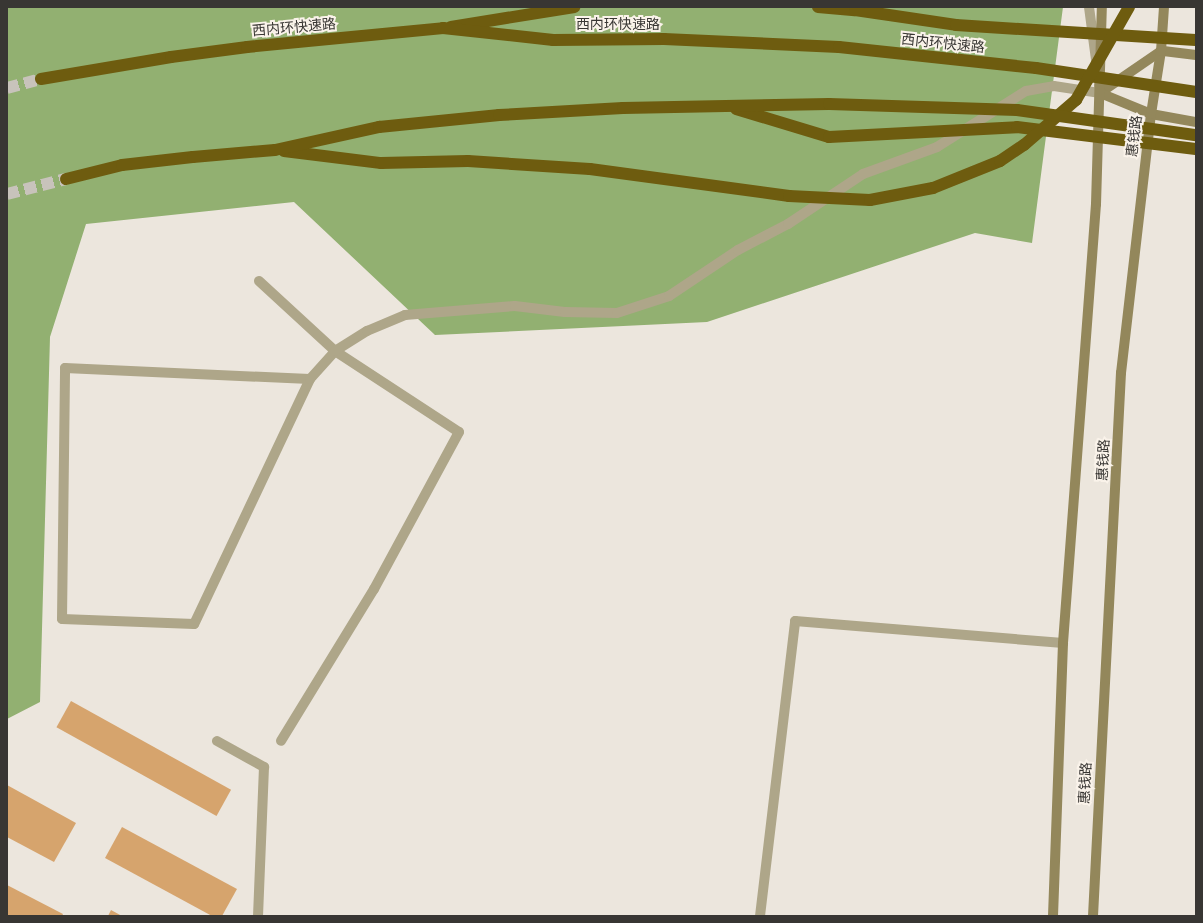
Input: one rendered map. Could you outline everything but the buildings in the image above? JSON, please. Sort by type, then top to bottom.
[{"type":"highway","points":[[443,28],[574,7]]},
{"type":"highway","points":[[818,7],[855,10],[956,25],[1196,40]]},
{"type":"highway","points":[[855,10],[873,7]]},
{"type":"highway","points":[[275,150],[381,163],[468,161],[590,169],[789,196],[870,200],[933,188],[1000,161],[1024,145],[1076,100],[1129,7]]},
{"type":"highway","name":"西内环快速路","points":[[41,79],[171,57],[247,47],[443,28],[553,40],[664,39],[838,47],[1036,68],[1196,92]]},
{"type":"highway","points":[[66,178],[122,165],[275,150],[379,127],[476,117],[623,108],[829,104],[1017,110],[1196,136]]},
{"type":"highway","points":[[725,106],[829,138],[1017,127],[1196,149]]},
{"type":"main road","points":[[1053,916],[1062,643],[1096,204],[1102,7]]},
{"type":"main road","name":"惠钱路","points":[[1093,916],[1121,373],[1151,114],[1161,51],[1164,7]]},
{"type":"main road","points":[[1100,92],[1161,51],[1196,55]]},
{"type":"main road","points":[[1100,92],[1151,114],[1196,122]]},
{"type":"street","points":[[310,379],[65,368],[62,619],[194,624],[310,379],[334,351],[367,331],[405,315],[515,306],[565,312],[616,313],[669,296],[738,250],[788,224],[863,174],[937,147],[1026,91],[1054,86],[1100,92],[1089,7]]},
{"type":"street","points":[[259,281],[334,351],[459,432],[374,589],[281,741]]},
{"type":"street","points":[[760,916],[795,621],[1062,643]]},
{"type":"street","points":[[217,741],[264,767],[258,916]]},
{"type":"green space","points":[[7,7],[1063,7],[1032,243],[975,233],[707,322],[435,335],[294,202],[86,224],[50,337],[40,702],[7,719]]},
{"type":"tunnel","points":[[7,88],[41,79]]},
{"type":"tunnel","points":[[7,194],[66,179]]}]
